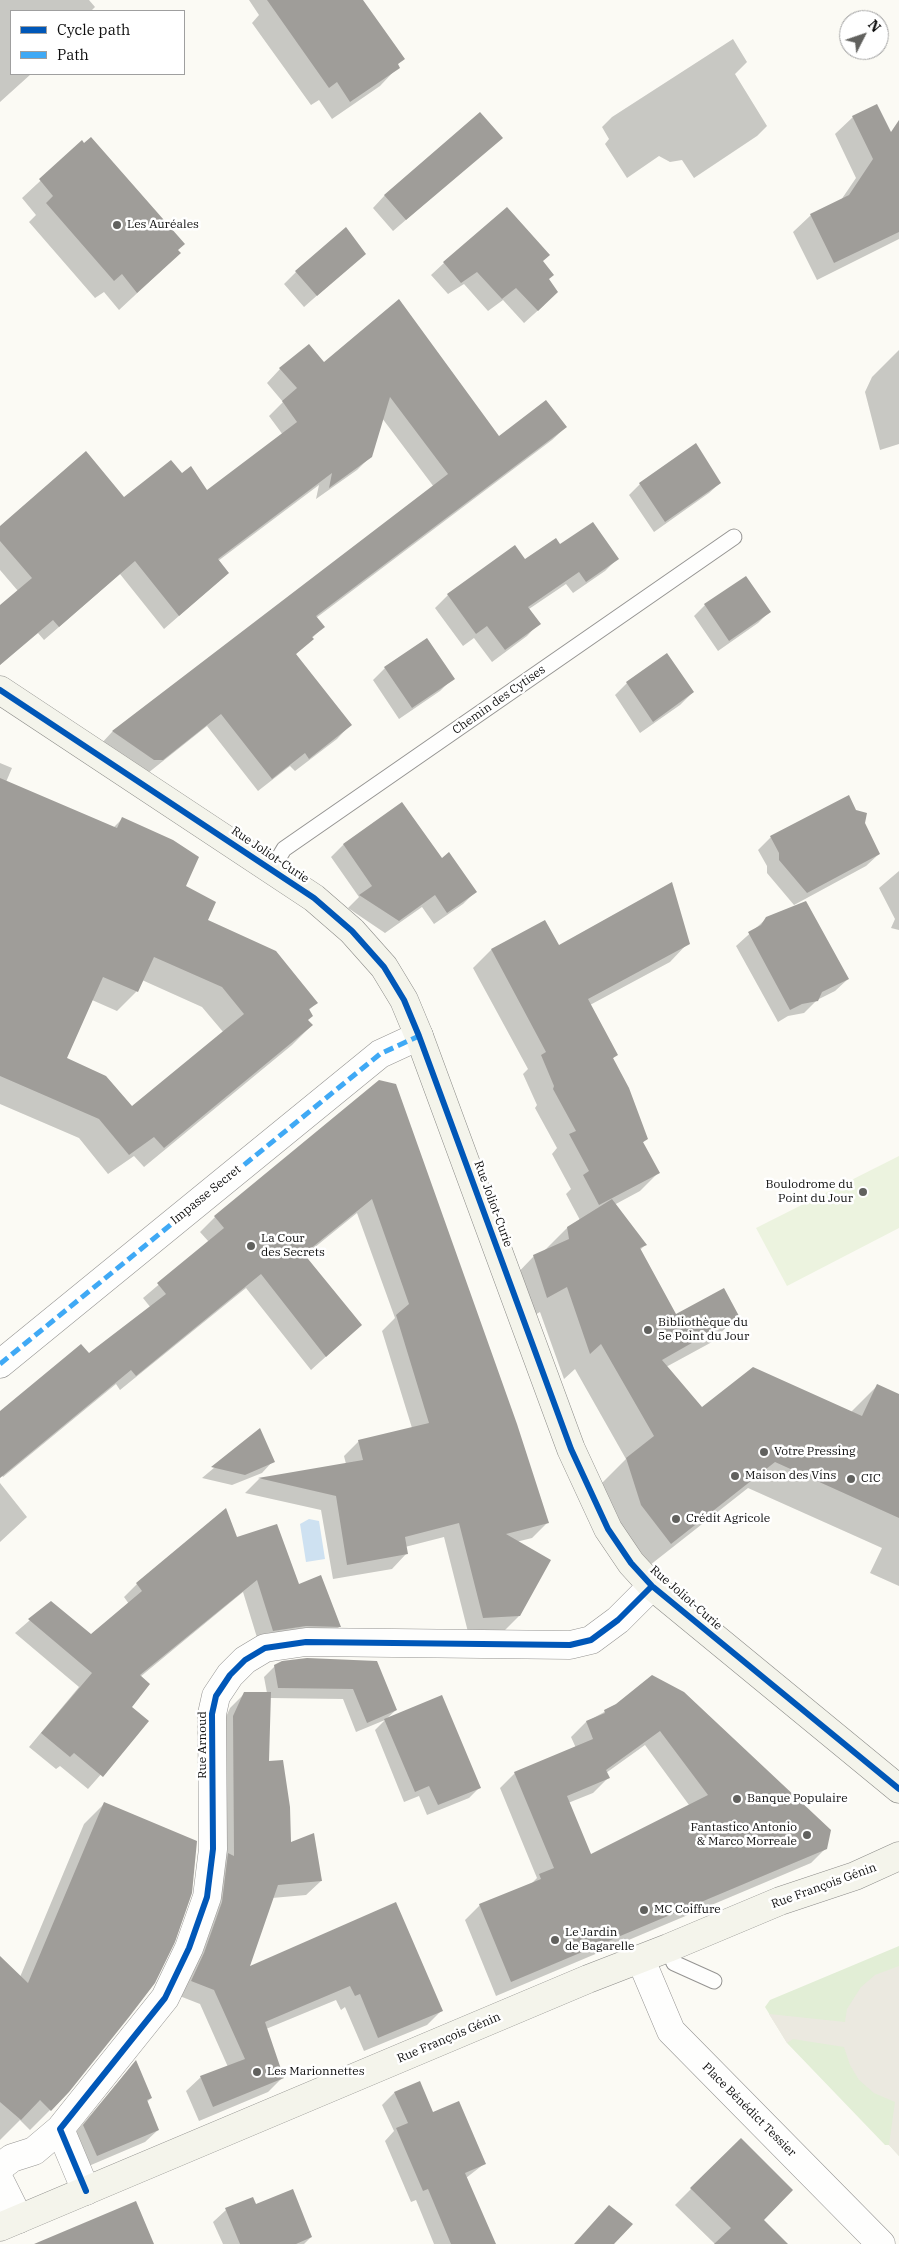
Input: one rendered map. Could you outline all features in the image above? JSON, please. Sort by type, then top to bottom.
[{"type":"main road","name":"Rue Joliot-Curie","points":[[0,690],[272,869],[320,903],[352,931],[384,967],[404,1000],[419,1036],[571,1449],[608,1529],[631,1563],[652,1586],[899,1790]]},
{"type":"main road","name":"Rue François Génin","points":[[10,2223],[561,1990],[641,1960],[780,1900],[855,1876],[899,1856]]},
{"type":"street","name":"Impasse Secret","points":[[0,1364],[380,1054],[419,1036]]},
{"type":"street","name":"Rue Arnoud","points":[[0,2167],[12,2158],[34,2151],[60,2129],[165,1998],[189,1948],[207,1897],[214,1850],[212,1714],[216,1696],[230,1676],[245,1660],[265,1648],[306,1642],[570,1645],[591,1640],[618,1620],[652,1586]]},
{"type":"street","name":"Place Bénédict Tessier","points":[[641,1960],[671,2031],[881,2244]]},
{"type":"street","points":[[60,2129],[86,2191]]},
{"type":"street","points":[[0,2181],[10,2223]]},
{"type":"lane","name":"Chemin des Cytises","points":[[272,869],[284,849],[734,537]]},
{"type":"lane","points":[[668,1948],[674,1962],[714,1981]]},
{"type":"green space","name":"Boulodrome du Point du Jour","points":[[899,1156],[899,1228],[787,1286],[756,1228]]},
{"type":"green space","points":[[899,1946],[899,2156],[889,2145],[885,2145],[787,2043],[765,2007],[770,2000]]},
{"type":"shaded area","points":[[899,1966],[899,2156],[889,2145],[895,2102],[874,2093],[859,2080],[850,2065],[844,2047],[793,2039],[787,2043],[769,2014],[845,2022],[847,2009],[861,1987],[875,1975]]},
{"type":"water","points":[[309,1519],[319,1521],[325,1559],[306,1562],[300,1524]]},
{"type":"building","points":[[267,0],[363,0],[405,59],[398,64],[400,68],[350,102],[337,82],[329,88]]},
{"type":"building","points":[[877,104],[891,132],[899,120],[899,232],[834,263],[810,214],[849,195],[873,159],[852,116]]},
{"type":"building","points":[[480,112],[503,138],[406,220],[384,195]]},
{"type":"building","name":"Les Auréales","points":[[91,137],[185,244],[178,250],[181,253],[137,293],[122,274],[114,281],[46,203],[53,196],[39,179],[82,140],[84,143]]},
{"type":"building","points":[[507,207],[550,255],[543,261],[554,275],[549,279],[558,292],[538,311],[516,288],[502,299],[477,272],[461,283],[443,262]]},
{"type":"building","points":[[346,227],[366,254],[317,296],[295,271]]},
{"type":"building","points":[[399,299],[499,436],[546,400],[567,427],[316,616],[325,627],[312,637],[314,639],[296,654],[352,725],[309,759],[305,753],[272,779],[221,714],[163,760],[154,760],[112,731],[448,474],[390,397],[372,457],[329,488],[332,473],[218,559],[229,573],[179,616],[135,561],[59,627],[53,620],[0,665],[0,605],[32,578],[0,541],[0,526],[86,451],[124,497],[171,460],[182,473],[191,466],[207,490],[297,422],[282,401],[297,388],[279,368],[309,344],[324,362]]},
{"type":"building","points":[[696,443],[721,483],[665,522],[639,483]]},
{"type":"building","points":[[593,522],[619,559],[586,582],[579,572],[528,607],[541,624],[505,650],[487,626],[476,634],[447,594],[515,545],[525,559],[556,538],[560,544]]},
{"type":"building","points":[[746,576],[771,612],[729,641],[704,604]]},
{"type":"building","points":[[427,638],[455,679],[412,708],[384,667]]},
{"type":"building","points":[[667,653],[694,692],[653,722],[626,682]]},
{"type":"building","points":[[0,778],[117,828],[122,817],[173,840],[199,857],[186,886],[216,902],[208,920],[276,951],[318,1003],[309,1009],[313,1016],[308,1020],[313,1025],[164,1148],[154,1137],[129,1155],[99,1119],[0,1076]],"holes":[[[154,957],[222,987],[244,1014],[132,1106],[106,1076],[67,1058],[103,977],[138,992]]]},
{"type":"building","points":[[849,795],[856,810],[867,813],[865,823],[880,854],[807,893],[779,860],[779,853],[770,836]]},
{"type":"building","points":[[402,802],[442,858],[449,852],[477,892],[447,913],[435,895],[399,921],[359,895],[372,886],[343,844]]},
{"type":"building","points":[[672,882],[690,944],[588,999],[618,1055],[613,1058],[629,1088],[648,1139],[643,1142],[660,1173],[599,1205],[583,1175],[589,1171],[569,1134],[576,1131],[553,1089],[554,1086],[541,1055],[546,1052],[491,949],[545,920],[559,945]]},
{"type":"building","points":[[806,901],[849,979],[822,992],[818,1001],[802,1004],[790,1010],[748,932],[761,925],[766,917]]},
{"type":"building","points":[[379,1080],[396,1084],[517,1424],[549,1523],[506,1534],[551,1560],[520,1616],[483,1618],[459,1523],[405,1537],[408,1554],[347,1565],[336,1496],[258,1478],[363,1460],[358,1440],[429,1423],[396,1315],[409,1304],[372,1199],[304,1254],[362,1325],[326,1357],[261,1274],[136,1376],[131,1370],[0,1478],[0,1411],[81,1344],[89,1353],[166,1294],[157,1283],[224,1228],[214,1216]]},
{"type":"building","points":[[612,1199],[647,1245],[640,1248],[676,1314],[724,1288],[739,1316],[662,1360],[702,1407],[753,1367],[862,1416],[877,1384],[899,1394],[899,1518],[775,1462],[671,1544],[641,1505],[626,1458],[654,1436],[601,1344],[590,1354],[567,1287],[547,1298],[533,1255],[569,1239],[567,1227]]},
{"type":"building","points":[[260,1428],[275,1462],[245,1475],[211,1467]]},
{"type":"building","points":[[226,1508],[237,1537],[277,1524],[299,1584],[321,1575],[341,1627],[306,1626],[273,1631],[257,1580],[140,1675],[150,1684],[132,1707],[149,1721],[103,1777],[74,1753],[70,1757],[41,1733],[92,1673],[28,1619],[51,1601],[91,1634],[142,1591],[136,1583]]},
{"type":"building","points":[[307,1658],[377,1661],[397,1710],[367,1723],[353,1689],[278,1688],[274,1665],[282,1661]]},
{"type":"building","points":[[652,1675],[684,1692],[831,1830],[827,1849],[511,1982],[479,1904],[541,1879],[539,1874],[554,1868],[514,1772],[593,1739],[586,1721],[605,1713],[604,1710],[616,1704]],"holes":[[[660,1731],[708,1795],[591,1854],[567,1796],[610,1778],[606,1770]]]},
{"type":"building","points":[[244,1692],[271,1692],[269,1761],[283,1760],[290,1807],[291,1842],[314,1833],[322,1881],[278,1885],[250,1966],[396,1902],[443,2011],[378,2038],[360,1994],[355,1996],[350,1986],[265,2022],[284,2078],[213,2107],[200,2076],[245,2059],[214,1990],[191,1981],[204,1953],[222,1902],[228,1853],[234,1856],[233,1716]]},
{"type":"building","points":[[442,1695],[481,1788],[438,1805],[429,1786],[415,1792],[384,1719]]},
{"type":"building","points":[[104,1802],[197,1841],[192,1893],[175,1942],[155,1983],[69,2092],[51,2111],[40,2100],[21,2120],[0,2102],[0,1956],[28,1983]]},
{"type":"building","points":[[136,2060],[152,2098],[147,2100],[159,2130],[97,2156],[83,2125]]},
{"type":"building","points":[[420,2081],[433,2112],[459,2101],[486,2164],[465,2173],[496,2244],[451,2244],[428,2189],[423,2191],[396,2128],[408,2123],[394,2092]]},
{"type":"building","points":[[741,2138],[793,2190],[764,2220],[788,2244],[714,2244],[731,2228],[690,2188]]},
{"type":"building","points":[[293,2189],[312,2237],[296,2244],[240,2244],[225,2208],[253,2197],[256,2204]]},
{"type":"building","points":[[136,2201],[154,2244],[34,2244]]},
{"type":"building","points":[[609,2205],[633,2224],[614,2244],[574,2244]]},
{"type":"marked path","points":[[0,1364],[380,1054],[419,1036]]},
{"type":"cycle path","points":[[0,690],[314,898],[352,931],[384,967],[404,1000],[419,1036],[571,1449],[608,1529],[631,1563],[652,1586],[899,1789]]},
{"type":"cycle path","points":[[86,2191],[60,2129],[165,1998],[189,1948],[207,1897],[213,1849],[212,1714],[216,1696],[230,1675],[245,1660],[265,1648],[306,1642],[570,1645],[591,1640],[618,1620],[652,1586]]},
{"type":"place","name":"Les Auréales","points":[[117,225]]},
{"type":"place","name":"Boulodrome du Point du Jour","points":[[863,1192]]},
{"type":"place","name":"La Cour des Secrets","points":[[251,1246]]},
{"type":"place","name":"Bibliothèque du 5e Point du Jour","points":[[648,1330]]},
{"type":"place","name":"Votre Pressing","points":[[764,1452]]},
{"type":"place","name":"Maison des Vins","points":[[735,1476]]},
{"type":"place","name":"CIC","points":[[851,1479]]},
{"type":"place","name":"Crédit Agricole","points":[[676,1519]]},
{"type":"place","name":"Banque Populaire","points":[[737,1799]]},
{"type":"place","name":"Fantastico Antonio & Marco Morreale","points":[[807,1835]]},
{"type":"place","name":"MC Coiffure","points":[[644,1910]]},
{"type":"place","name":"Le Jardin de Bagarelle","points":[[555,1940]]},
{"type":"place","name":"Les Marionnettes","points":[[257,2072]]}]
